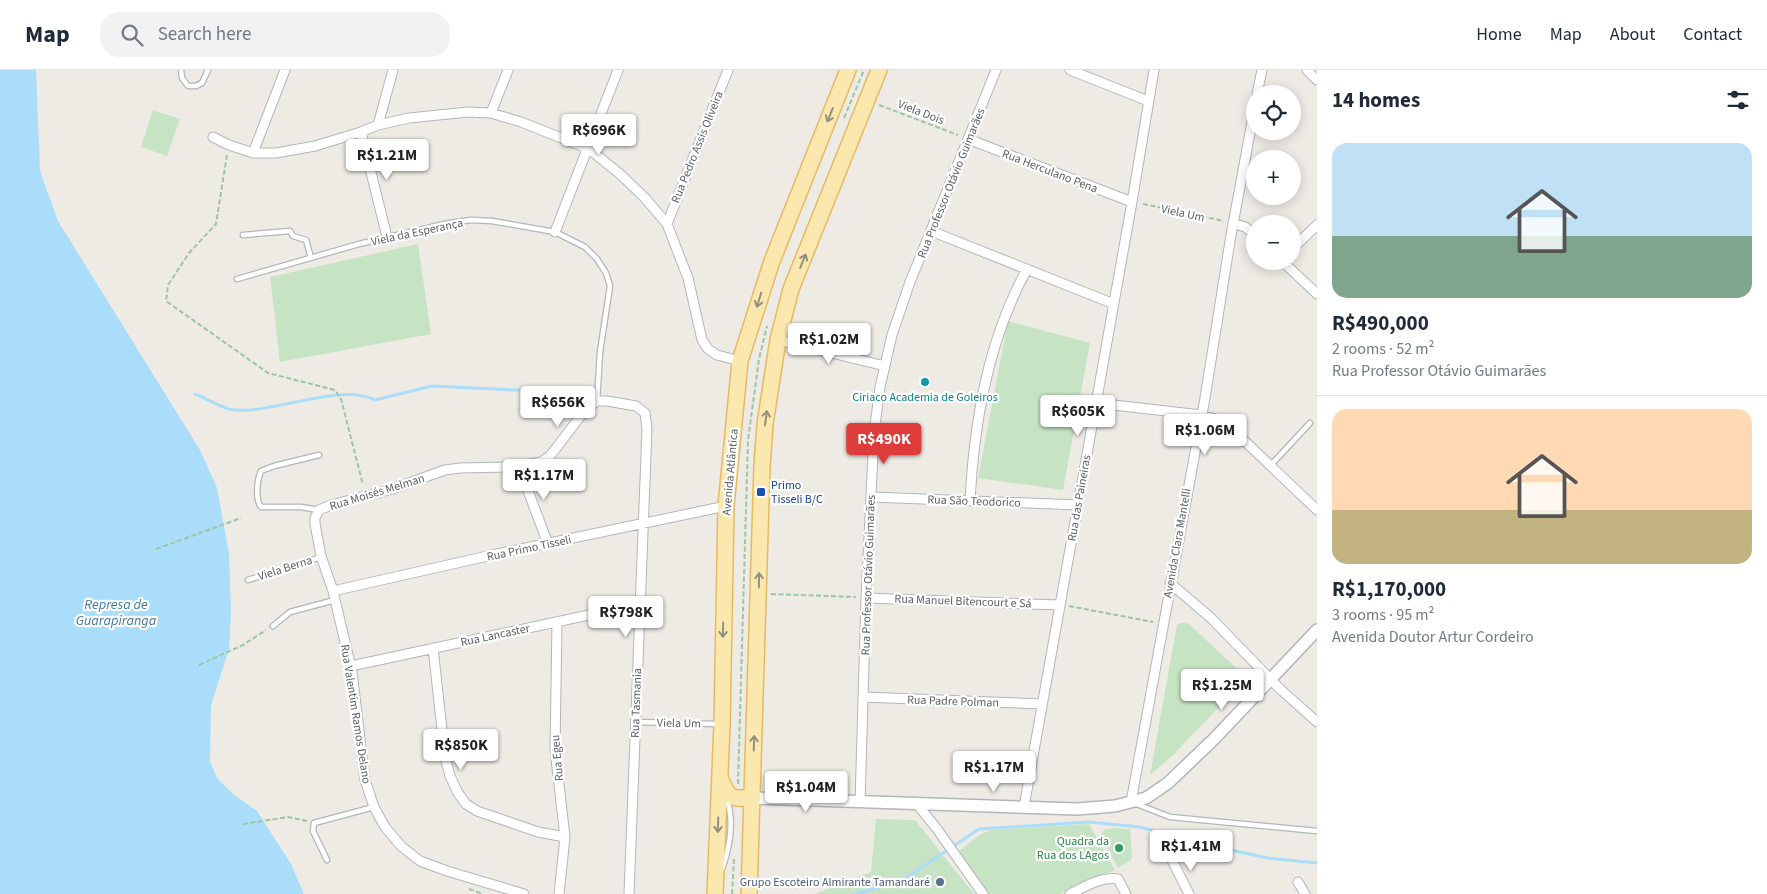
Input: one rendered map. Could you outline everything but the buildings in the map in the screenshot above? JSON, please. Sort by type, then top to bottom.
[{"type":"main road","name":"Avenida Atlântica","points":[[715,891],[722,724],[726,506],[740,361],[772,261],[848,70]]},
{"type":"main road","points":[[749,894],[762,466],[765,424],[778,340],[791,289],[879,70]]},
{"type":"main road","points":[[720,776],[725,790],[731,798],[753,798]]},
{"type":"street","points":[[253,153],[285,70]]},
{"type":"street","points":[[378,126],[393,70]]},
{"type":"street","points":[[491,113],[508,70]]},
{"type":"street","points":[[555,232],[618,70]]},
{"type":"street","name":"Rua Pedro Assis Oliveira","points":[[667,224],[728,70]]},
{"type":"street","name":"Rua Professor Otávio Guimarães","points":[[860,802],[866,598],[874,433],[880,387],[892,335],[910,282],[996,70]]},
{"type":"street","points":[[1070,70],[1148,101]]},
{"type":"street","name":"Rua das Paineiras","points":[[1024,807],[1154,70]]},
{"type":"street","points":[[1259,85],[1262,70]]},
{"type":"street","points":[[1307,70],[1317,80]]},
{"type":"street","points":[[214,137],[229,145],[253,153],[276,153],[315,146],[409,118],[457,112],[491,113],[528,125],[588,149],[620,174],[645,198],[667,224],[688,278],[702,340],[708,349],[717,355],[729,360],[740,361]]},
{"type":"street","points":[[361,132],[387,237]]},
{"type":"street","name":"Rua Herculano Pena","points":[[968,139],[1132,202]]},
{"type":"street","name":"Avenida Clara Mantelli","points":[[1131,802],[1249,140]]},
{"type":"street","points":[[1233,223],[1246,229]]},
{"type":"street","points":[[1301,240],[1317,225]]},
{"type":"street","points":[[931,231],[1114,304]]},
{"type":"street","points":[[970,501],[976,428],[983,391],[1001,329],[1027,269]]},
{"type":"street","points":[[1292,270],[1317,294]]},
{"type":"street","points":[[778,340],[885,366]]},
{"type":"street","name":"Rua Moisés Melman","points":[[334,596],[321,556],[314,524],[319,510],[453,469],[519,467],[542,462],[566,440],[586,409],[596,401]]},
{"type":"street","name":"Rua Tasmania","points":[[596,401],[636,406],[645,413],[647,446],[642,524],[629,894]]},
{"type":"street","points":[[1096,403],[1201,415],[1218,420],[1226,425],[1317,510]]},
{"type":"street","points":[[519,467],[548,544]]},
{"type":"street","name":"Rua São Teodorico","points":[[871,497],[1078,505]]},
{"type":"street","name":"Rua Primo Tisseli","points":[[334,596],[548,544],[726,506]]},
{"type":"street","points":[[1170,583],[1211,618],[1270,679],[1317,722]]},
{"type":"street","name":"Rua Valentim Ramos Delano","points":[[334,596],[350,666],[365,780],[374,808],[385,827],[401,846],[420,861],[524,894]]},
{"type":"street","name":"Rua Manuel Bitencourt e Sá","points":[[866,598],[1060,604]]},
{"type":"street","name":"Rua Lancaster","points":[[350,666],[640,604]]},
{"type":"street","name":"Rua Egeu","points":[[557,622],[555,750],[565,838],[560,894]]},
{"type":"street","points":[[753,798],[1077,809],[1115,806],[1146,798],[1168,783],[1215,738],[1317,630]]},
{"type":"street","points":[[433,648],[446,757],[450,776],[458,793],[466,804],[477,811],[538,832],[565,838]]},
{"type":"street","name":"Rua Padre Polman","points":[[863,697],[1042,704]]},
{"type":"street","points":[[917,804],[983,894]]},
{"type":"street","points":[[1172,860],[1189,894]]},
{"type":"street","points":[[1070,894],[1099,880],[1118,879],[1126,894]]},
{"type":"street","points":[[1298,882],[1305,894]]},
{"type":"lane","points":[[181,70],[182,78],[188,86],[196,86],[202,83],[208,70]]},
{"type":"lane","name":"Viela da Esperança","points":[[237,279],[387,237],[449,223],[471,220],[492,221],[555,232],[586,247],[606,273],[610,286],[600,352],[596,401]]},
{"type":"lane","points":[[243,235],[290,231],[292,236],[306,240],[311,258]]},
{"type":"lane","points":[[1270,466],[1310,423]]},
{"type":"lane","points":[[319,455],[261,471],[258,477],[258,503],[261,507],[301,507],[319,510]]},
{"type":"lane","name":"Viela Berna","points":[[248,580],[321,556]]},
{"type":"lane","points":[[273,626],[290,612],[334,596]]},
{"type":"lane","name":"Viela Um","points":[[635,722],[722,724]]},
{"type":"lane","points":[[1131,802],[1154,812],[1170,816],[1317,831]]},
{"type":"lane","points":[[327,860],[312,831],[314,823],[374,808]]},
{"type":"path","name":"Viela Dois","points":[[867,100],[968,139]]},
{"type":"path","points":[[229,145],[216,224],[189,253],[168,285],[166,301],[268,373],[335,390],[341,399],[365,495]]},
{"type":"path","name":"Viela Um","points":[[1132,202],[1233,223]]},
{"type":"path","points":[[156,549],[240,518]]},
{"type":"path","points":[[758,593],[866,598]]},
{"type":"path","points":[[1060,604],[1163,623]]},
{"type":"path","points":[[200,665],[243,646],[273,626]]},
{"type":"path","points":[[243,824],[288,818],[314,823]]},
{"type":"path","points":[[465,888],[483,894]]},
{"type":"green space","points":[[153,110],[180,119],[167,156],[141,147]]},
{"type":"green space","points":[[418,244],[431,334],[280,362],[270,277]]},
{"type":"green space","points":[[1008,321],[1090,343],[1063,490],[978,478]]},
{"type":"green space","points":[[1180,623],[1189,624],[1247,678],[1172,756],[1150,775],[1177,625]]},
{"type":"green space","points":[[876,819],[915,820],[974,894],[815,894],[871,872]]},
{"type":"green space","points":[[1089,824],[1115,870],[1060,894],[989,894],[959,851],[981,834],[991,830]]},
{"type":"green space","name":"Quadra da Rua dos LAgos","points":[[1105,829],[1130,829],[1132,859],[1118,868],[1100,836]]},
{"type":"water","name":"Represa de Guarapiranga","points":[[0,70],[36,70],[40,171],[58,221],[200,450],[217,488],[229,554],[231,613],[229,649],[211,705],[210,761],[217,778],[233,794],[257,811],[291,864],[304,894],[0,894]]},
{"type":"waterway","points":[[195,394],[225,408],[234,410],[268,408],[326,396],[361,395],[375,400],[432,386],[528,390],[571,400]]},
{"type":"waterway","points":[[856,894],[903,880],[979,829],[1089,822],[1140,827],[1193,842],[1268,858],[1317,863]]},
{"type":"place","name":"Ciriaco Academia de Goleiros","points":[[925,382]]},
{"type":"place","name":"Primo Tisseli B/C","points":[[761,492]]},
{"type":"place","name":"Quadra da Rua dos LAgos","points":[[1119,848]]},
{"type":"place","name":"Grupo Escoteiro Almirante Tamandaré","points":[[940,882]]}]
